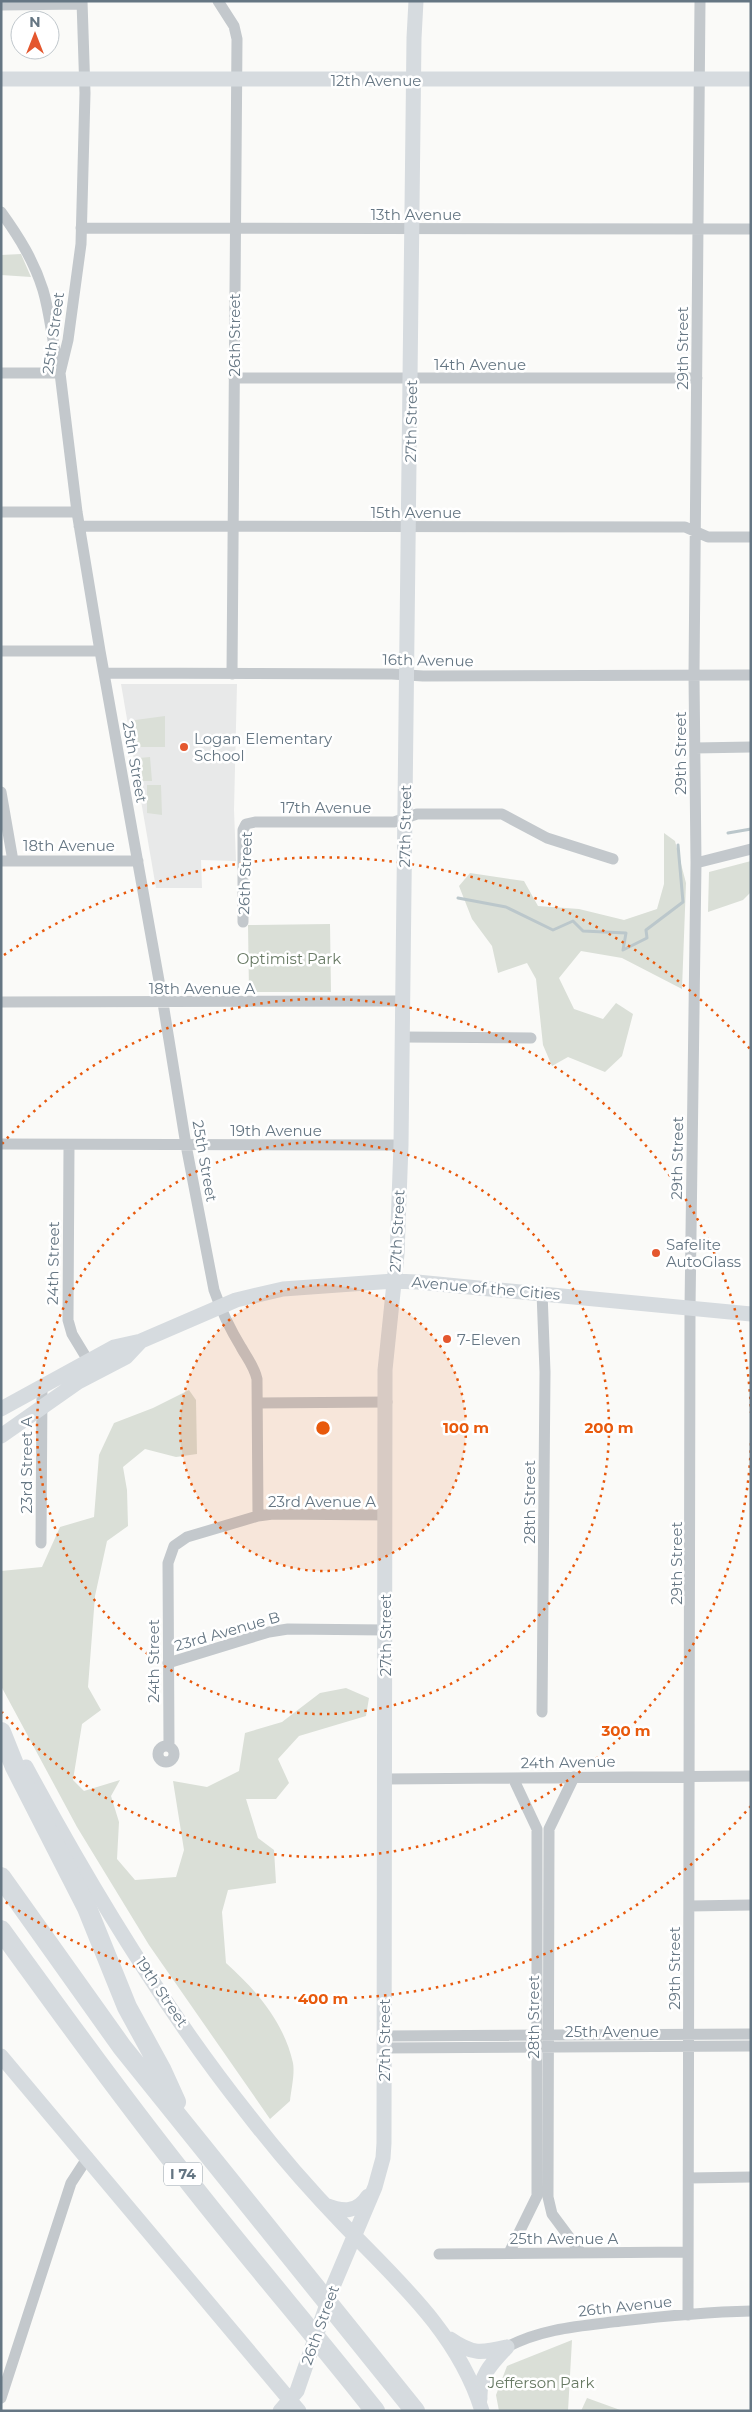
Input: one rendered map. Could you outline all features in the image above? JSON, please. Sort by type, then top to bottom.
[{"type":"highway","points":[[1,1732],[15,1767],[87,1908],[127,2007],[161,2069],[188,2129]]},
{"type":"highway","name":"I 74","points":[[1,1877],[122,2047],[415,2411]]},
{"type":"highway","name":"I 74","points":[[1,1930],[57,2009],[194,2188],[376,2411]]},
{"type":"highway","points":[[1,1946],[57,2009]]},
{"type":"street","name":"26th Street","points":[[218,1],[236,32],[232,674]]},
{"type":"street","name":"27th Street","points":[[354,2235],[375,2187],[383,2150],[386,1779],[386,1350],[394,1281],[401,1145],[416,1]]},
{"type":"street","name":"29th Street","points":[[688,2315],[690,1308],[696,863],[694,675],[700,229],[700,1]]},
{"type":"street","points":[[1,5],[82,2]]},
{"type":"street","name":"25th Street","points":[[82,2],[84,80],[81,244],[72,314],[60,373],[79,526],[163,1003],[186,1145],[214,1290],[220,1307],[255,1370],[258,1403],[258,1516]]},
{"type":"street","name":"12th Avenue","points":[[1,80],[751,79]]},
{"type":"street","points":[[1,212],[20,239],[35,268],[43,292],[52,347],[60,373],[1,372]]},
{"type":"street","name":"13th Avenue","points":[[81,228],[413,230],[751,229]]},
{"type":"street","name":"14th Avenue","points":[[234,378],[697,378]]},
{"type":"street","points":[[1,512],[77,512]]},
{"type":"street","name":"15th Avenue","points":[[79,526],[685,527],[708,537],[751,537]]},
{"type":"street","points":[[1,651],[100,651]]},
{"type":"street","name":"16th Avenue","points":[[104,673],[751,675]]},
{"type":"street","points":[[695,748],[751,747]]},
{"type":"street","points":[[1,792],[7,860]]},
{"type":"street","name":"17th Avenue","points":[[246,824],[255,822],[394,822],[417,814],[502,814],[547,838],[613,859]]},
{"type":"street","name":"26th Street","points":[[243,922],[243,830],[246,824]]},
{"type":"street","points":[[696,863],[751,849]]},
{"type":"street","name":"18th Avenue","points":[[7,860],[138,860]]},
{"type":"street","name":"18th Avenue A","points":[[1,1002],[402,1001]]},
{"type":"street","points":[[403,1037],[531,1038]]},
{"type":"street","name":"19th Avenue","points":[[1,1144],[69,1146],[401,1145]]},
{"type":"street","name":"24th Street","points":[[69,1146],[68,1320],[72,1334],[92,1367]]},
{"type":"street","name":"Avenue of the Cities","points":[[1,1409],[42,1387],[126,1356],[141,1342],[220,1307],[261,1293],[283,1289],[394,1281],[542,1292],[751,1314]]},
{"type":"street","name":"28th Street","points":[[542,1292],[545,1372],[542,1712]]},
{"type":"street","name":"Avenue of the Cities","points":[[1,1436],[92,1367]]},
{"type":"street","points":[[1,1403],[42,1387]]},
{"type":"street","name":"23rd Street A","points":[[41,1543],[42,1387]]},
{"type":"street","points":[[258,1403],[387,1402]]},
{"type":"street","name":"23rd Avenue A","points":[[174,1546],[187,1537],[258,1516],[288,1514],[386,1515]]},
{"type":"street","name":"24th Street","points":[[169,1746],[168,1563],[174,1546]]},
{"type":"street","name":"23rd Avenue B","points":[[168,1663],[269,1632],[288,1629],[385,1630]]},
{"type":"street","name":"19th Street","points":[[1,1727],[78,1860],[145,1968],[246,2112],[325,2205],[354,2235]]},
{"type":"street","name":"24th Avenue","points":[[386,1779],[751,1776]]},
{"type":"street","name":"28th Street","points":[[509,2253],[537,2196],[549,1829],[574,1777]]},
{"type":"street","name":"28th Street","points":[[513,1778],[537,1829],[548,2197],[552,2214],[581,2253]]},
{"type":"street","points":[[690,1906],[751,1905]]},
{"type":"street","name":"25th Avenue","points":[[383,2042],[751,2034]]},
{"type":"street","name":"25th Avenue","points":[[543,2040],[689,2046],[751,2046]]},
{"type":"street","points":[[1,2056],[88,2158],[290,2407]]},
{"type":"street","points":[[1,2398],[71,2184],[88,2158]]},
{"type":"street","points":[[689,2178],[751,2177]]},
{"type":"street","points":[[325,2205],[338,2210],[352,2210],[363,2204],[375,2187]]},
{"type":"street","name":"26th Street","points":[[290,2407],[336,2279],[354,2235]]},
{"type":"street","points":[[354,2235],[424,2307],[446,2337],[482,2408]]},
{"type":"street","name":"25th Avenue A","points":[[439,2254],[688,2252]]},
{"type":"street","points":[[336,2279],[346,2263],[356,2256],[366,2257],[386,2267]]},
{"type":"street","name":"26th Avenue","points":[[507,2348],[537,2334],[555,2329],[688,2315],[751,2311]]},
{"type":"street","points":[[446,2337],[465,2350],[472,2352],[507,2348]]},
{"type":"street","points":[[482,2408],[481,2380],[488,2369],[507,2348]]},
{"type":"shaded area","name":"Logan Elementary School","points":[[121,684],[237,684],[234,810],[236,861],[201,860],[202,888],[156,888]]},
{"type":"green space","points":[[21,254],[31,277],[1,275],[1,255]]},
{"type":"green space","points":[[165,716],[165,747],[133,747],[128,721]]},
{"type":"green space","points":[[150,757],[152,781],[141,781],[139,758]]},
{"type":"green space","points":[[147,785],[161,785],[162,815],[147,813]]},
{"type":"green space","points":[[664,833],[675,841],[686,883],[682,989],[622,958],[581,951],[559,978],[574,1009],[603,1019],[616,1003],[633,1014],[622,1056],[605,1072],[568,1057],[552,1066],[543,1045],[536,979],[527,963],[498,973],[492,946],[472,919],[459,886],[470,873],[524,881],[538,906],[579,909],[624,920],[657,909],[664,884]]},
{"type":"green space","points":[[751,861],[751,892],[743,900],[708,912],[709,872]]},
{"type":"green space","name":"Optimist Park","points":[[330,924],[331,992],[249,992],[248,925]]},
{"type":"green space","points":[[189,1390],[196,1400],[197,1454],[176,1457],[145,1449],[123,1467],[127,1490],[128,1526],[107,1541],[95,1596],[88,1687],[101,1710],[82,1724],[73,1780],[84,1791],[120,1780],[111,1796],[119,1822],[117,1859],[135,1880],[176,1877],[184,1850],[173,1781],[207,1787],[239,1771],[245,1733],[282,1722],[320,1693],[346,1688],[369,1698],[366,1716],[299,1736],[278,1759],[289,1783],[276,1799],[246,1799],[258,1838],[274,1850],[276,1883],[228,1890],[222,1912],[226,1963],[248,1984],[276,2020],[289,2048],[293,2063],[290,2101],[270,2119],[149,1945],[77,1827],[1,1686],[1,1571],[42,1567],[60,1527],[94,1517],[99,1455],[114,1423],[153,1408]]},
{"type":"green space","name":"Jefferson Park","points":[[572,2340],[568,2411],[499,2411],[496,2395],[507,2366]]},
{"type":"green space","points":[[587,2398],[623,2411],[581,2411]]},
{"type":"waterway","points":[[728,833],[751,829]]},
{"type":"waterway","points":[[458,898],[506,907],[553,930],[573,921],[583,931],[626,933],[623,950],[647,938],[646,930],[683,902],[678,845]]},
{"type":"place","name":"Logan Elementary School","points":[[184,747]]},
{"type":"place","name":"Safelite AutoGlass","points":[[656,1253]]},
{"type":"place","name":"7-Eleven","points":[[447,1339]]}]
